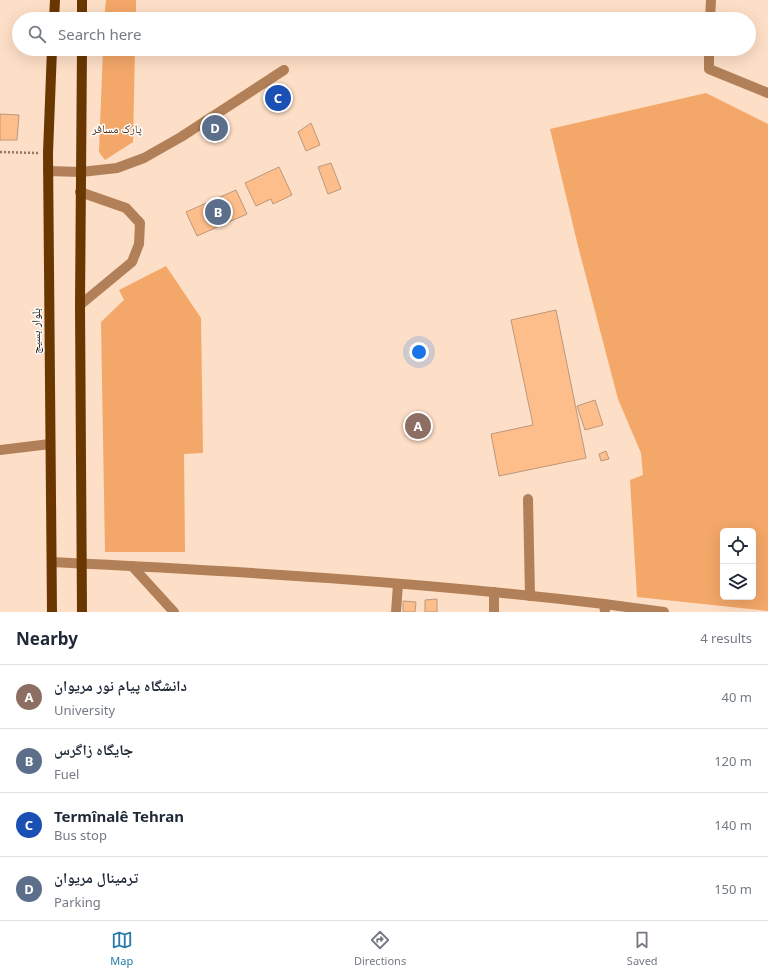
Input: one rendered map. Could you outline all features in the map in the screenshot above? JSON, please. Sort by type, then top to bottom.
[{"type":"main road","points":[[54,12],[55,0]]},
{"type":"main road","points":[[82,0],[82,12]]},
{"type":"main road","name":"بلوار بسیج","points":[[52,56],[48,171],[52,612]]},
{"type":"main road","points":[[82,56],[80,305],[82,612]]},
{"type":"street","points":[[710,12],[711,0]]},
{"type":"street","points":[[709,56],[709,69],[768,93]]},
{"type":"street","points":[[48,171],[81,172],[117,168],[144,158],[181,137],[284,70]]},
{"type":"street","points":[[80,192],[126,208],[140,222],[139,244],[132,262],[80,305]]},
{"type":"street","points":[[0,450],[50,444]]},
{"type":"street","points":[[528,499],[530,596]]},
{"type":"street","points":[[52,562],[210,569],[398,584],[530,596],[604,608],[664,612]]},
{"type":"street","points":[[132,566],[174,612]]},
{"type":"street","points":[[396,612],[398,584]]},
{"type":"street","points":[[494,592],[494,612]]},
{"type":"path","points":[[0,152],[48,153]]},
{"type":"green space","points":[[106,0],[136,0],[136,12],[105,12]]},
{"type":"green space","name":"پارک مسافر","points":[[103,56],[135,56],[133,142],[105,160],[99,152]]},
{"type":"green space","points":[[706,93],[768,124],[768,611],[637,597],[630,480],[643,475],[641,453],[618,399],[578,246],[550,129]]},
{"type":"green space","points":[[166,266],[201,318],[203,453],[184,454],[185,552],[105,552],[101,322],[124,300],[119,290]]},
{"type":"building","points":[[0,114],[19,115],[17,140],[0,140]]},
{"type":"building","points":[[311,123],[320,145],[306,151],[298,132]]},
{"type":"building","points":[[331,163],[341,189],[328,194],[318,167]]},
{"type":"building","points":[[279,167],[292,195],[273,204],[271,199],[256,206],[245,183]]},
{"type":"building","points":[[236,190],[247,214],[197,236],[186,212]]},
{"type":"building","points":[[556,310],[586,458],[499,476],[491,434],[533,425],[511,320]]},
{"type":"building","points":[[595,400],[603,425],[585,430],[577,406]]},
{"type":"building","points":[[606,451],[609,459],[601,461],[599,454]]},
{"type":"building","points":[[437,599],[437,612],[425,612],[425,600]]},
{"type":"building","points":[[403,601],[416,602],[415,612],[403,612]]},
{"type":"place","name":"Termînalê Tehran","points":[[278,98]]},
{"type":"place","name":"ترمینال مریوان","points":[[215,128]]},
{"type":"place","name":"جایگاه زاگرس","points":[[218,212]]},
{"type":"place","name":"دانشگاه پیام نور مریوان","points":[[418,426]]}]
